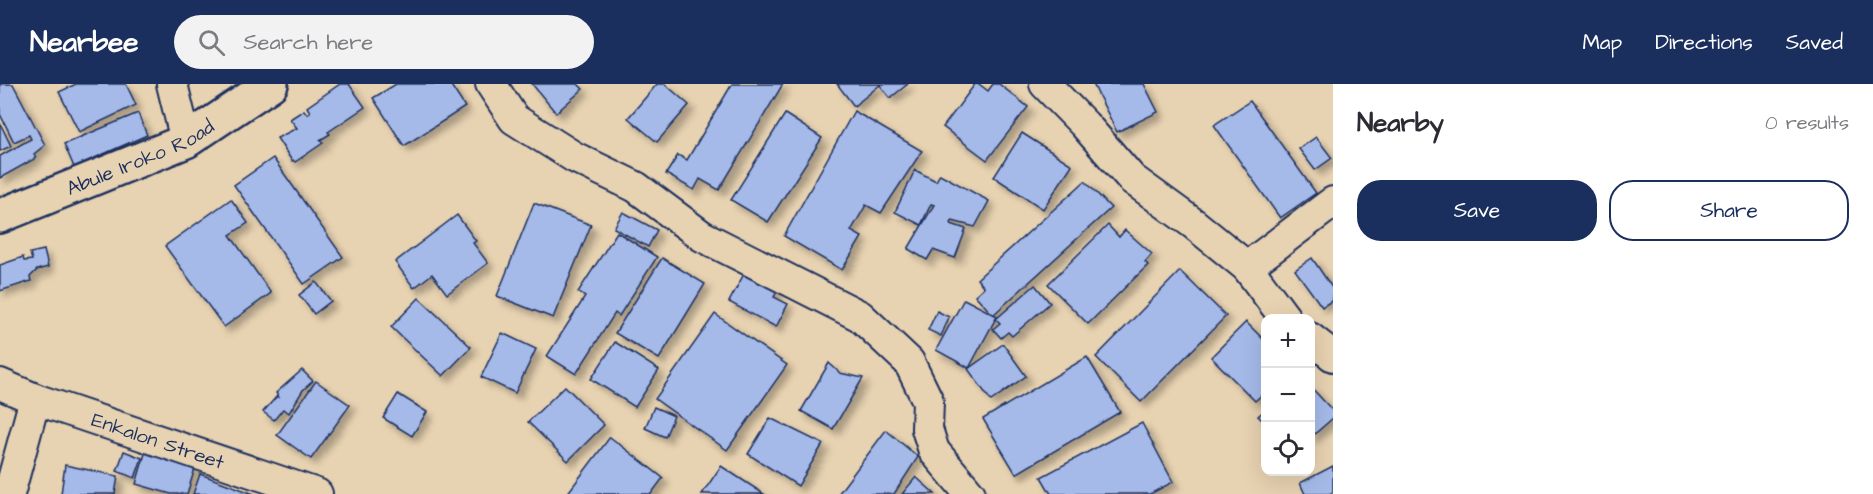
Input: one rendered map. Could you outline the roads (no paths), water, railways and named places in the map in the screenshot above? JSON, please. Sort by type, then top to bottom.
[{"type":"street","points":[[172,84],[186,141]]},
{"type":"street","name":"Abule Iroko Road","points":[[0,216],[186,141],[271,84]]},
{"type":"street","points":[[491,84],[514,119],[574,157],[636,187],[702,236],[860,316],[909,362],[928,401],[927,429],[934,451],[970,494]]},
{"type":"street","points":[[1045,84],[1085,125],[1132,179],[1194,224],[1247,267],[1282,314]]},
{"type":"street","points":[[1247,267],[1333,202]]},
{"type":"street","points":[[1315,341],[1333,356]]},
{"type":"street","name":"Enkalon Street","points":[[0,384],[35,399],[317,494]]},
{"type":"street","points":[[9,494],[35,399]]}]
